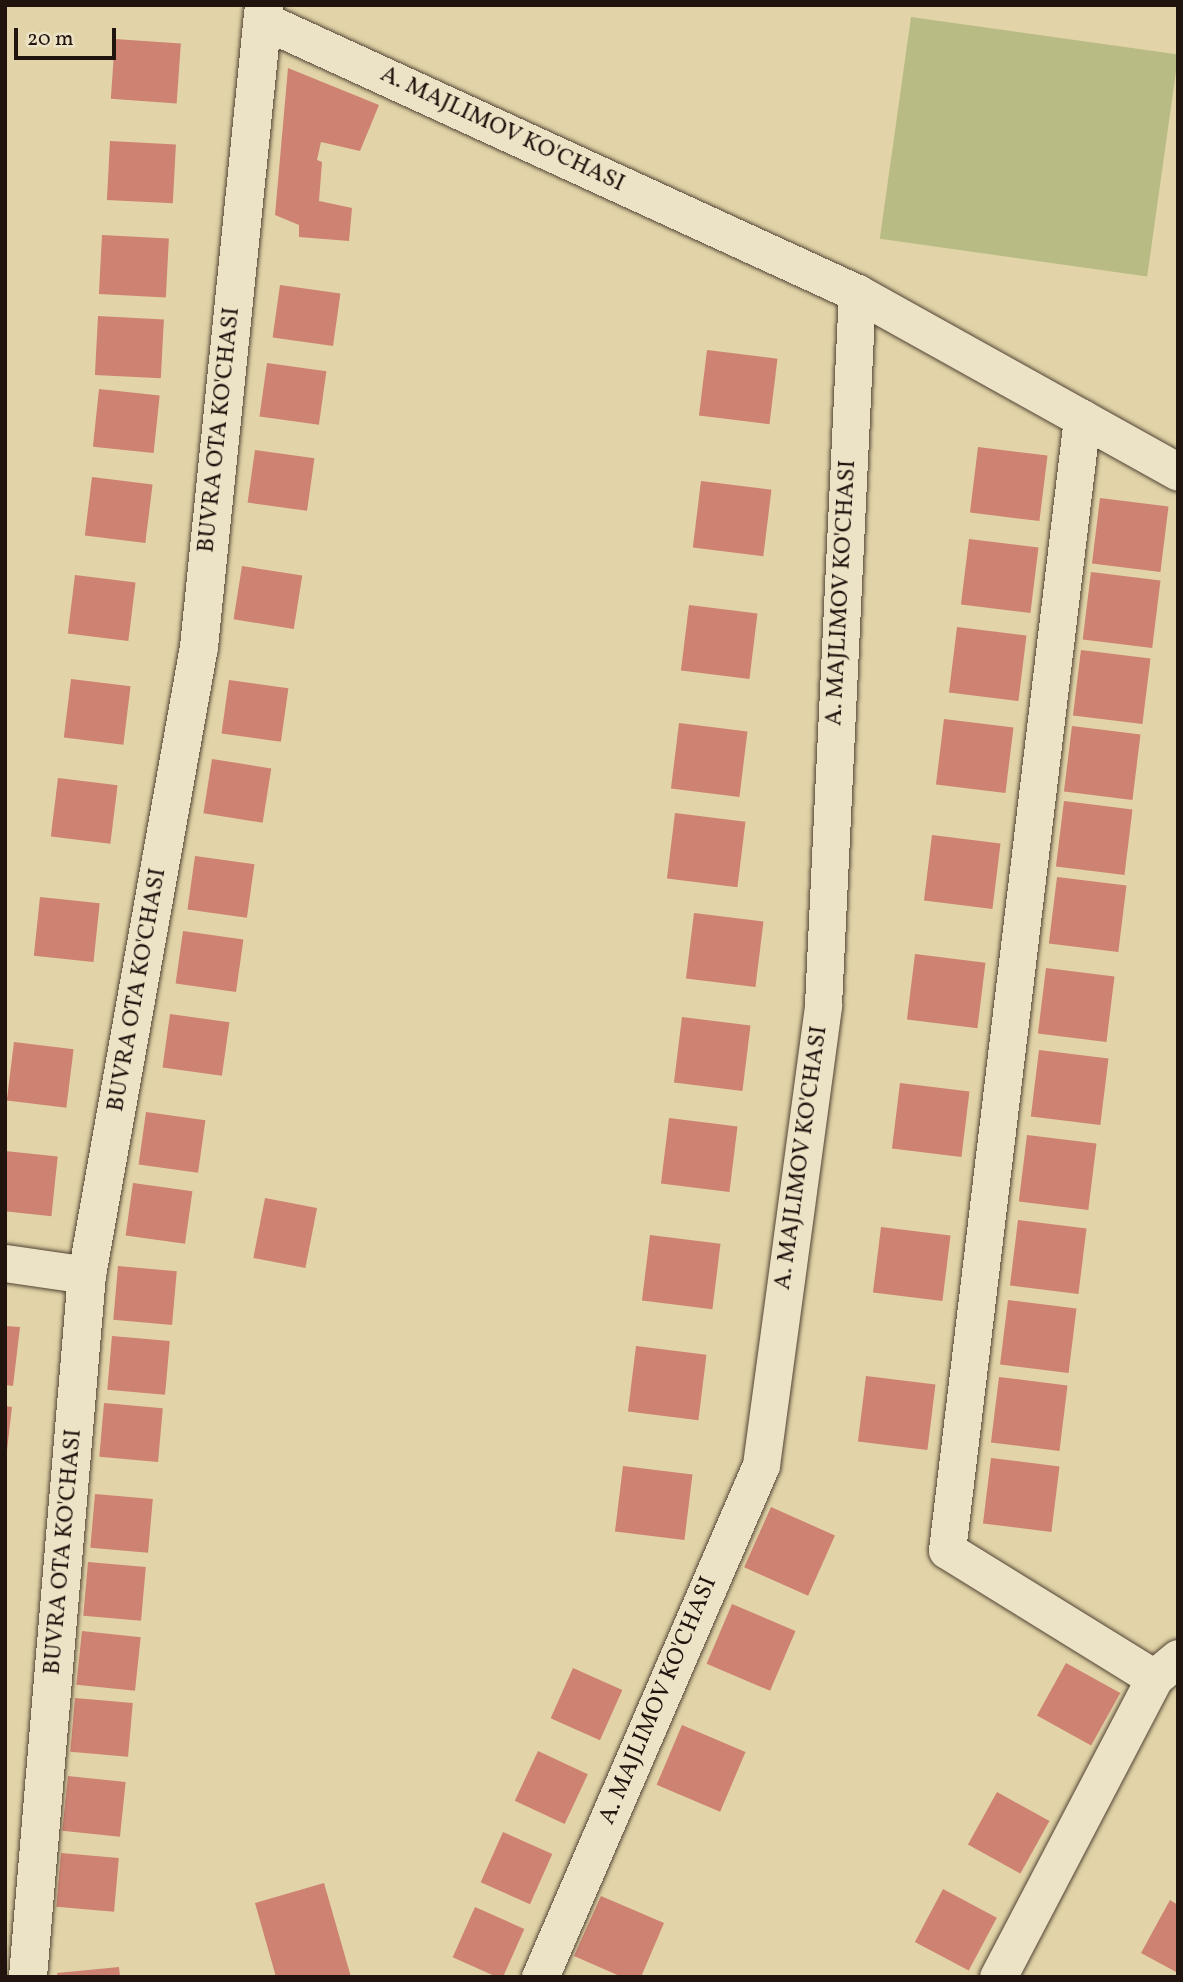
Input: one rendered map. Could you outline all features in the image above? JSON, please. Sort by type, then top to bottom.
[{"type":"main road","name":"BUVRA OTA KO'CHASI","points":[[28,1977],[87,1275],[199,647],[263,13]]},
{"type":"street","name":"A. MAJLIMOV KO'CHASI","points":[[263,13],[857,293],[1178,472]]},
{"type":"street","name":"A. MAJLIMOV KO'CHASI","points":[[540,1977],[761,1465],[823,1004],[857,293]]},
{"type":"street","points":[[998,1977],[1166,1668],[947,1550],[1082,418]]},
{"type":"street","points":[[5,1263],[87,1275]]},
{"type":"green space","points":[[911,17],[1178,55],[1147,276],[880,239]]},
{"type":"building","points":[[115,39],[181,44],[177,103],[111,99]]},
{"type":"building","points":[[288,68],[379,105],[360,151],[321,142],[317,160],[322,162],[319,201],[352,208],[349,241],[299,237],[299,225],[275,215]]},
{"type":"building","points":[[110,141],[176,144],[173,203],[107,200]]},
{"type":"building","points":[[102,235],[169,239],[166,297],[99,294]]},
{"type":"building","points":[[280,285],[340,293],[333,346],[273,337]]},
{"type":"building","points":[[98,316],[164,319],[161,378],[95,375]]},
{"type":"building","points":[[707,350],[777,359],[769,424],[699,416]]},
{"type":"building","points":[[267,363],[326,371],[319,425],[259,416]]},
{"type":"building","points":[[99,389],[160,395],[154,453],[93,447]]},
{"type":"building","points":[[978,447],[1047,456],[1039,521],[970,513]]},
{"type":"building","points":[[255,450],[314,458],[307,511],[248,502]]},
{"type":"building","points":[[92,477],[153,484],[145,543],[85,536]]},
{"type":"building","points":[[701,481],[771,490],[763,556],[693,548]]},
{"type":"building","points":[[1100,498],[1168,506],[1160,572],[1092,564]]},
{"type":"building","points":[[969,539],[1038,548],[1030,613],[961,605]]},
{"type":"building","points":[[242,566],[302,576],[294,629],[234,619]]},
{"type":"building","points":[[1091,572],[1160,581],[1152,648],[1083,639]]},
{"type":"building","points":[[75,575],[136,582],[128,641],[68,634]]},
{"type":"building","points":[[689,605],[757,613],[749,679],[681,671]]},
{"type":"building","points":[[957,627],[1026,636],[1018,701],[949,693]]},
{"type":"building","points":[[1081,650],[1150,659],[1142,724],[1073,716]]},
{"type":"building","points":[[71,679],[131,686],[123,745],[64,738]]},
{"type":"building","points":[[229,680],[288,688],[281,742],[221,733]]},
{"type":"building","points":[[944,719],[1013,728],[1005,793],[936,785]]},
{"type":"building","points":[[679,723],[747,731],[739,797],[671,789]]},
{"type":"building","points":[[1072,726],[1140,734],[1132,800],[1064,792]]},
{"type":"building","points":[[212,759],[271,768],[263,823],[203,813]]},
{"type":"building","points":[[58,778],[118,785],[110,844],[51,837]]},
{"type":"building","points":[[1064,801],[1132,809],[1124,875],[1056,867]]},
{"type":"building","points":[[675,813],[745,822],[737,887],[667,879]]},
{"type":"building","points":[[932,835],[1000,843],[992,909],[924,901]]},
{"type":"building","points":[[195,856],[254,864],[247,918],[187,909]]},
{"type":"building","points":[[1057,877],[1126,886],[1118,952],[1049,944]]},
{"type":"building","points":[[40,897],[100,903],[94,962],[34,956]]},
{"type":"building","points":[[694,913],[763,922],[755,987],[686,979]]},
{"type":"building","points":[[183,931],[243,939],[236,992],[176,983]]},
{"type":"building","points":[[915,954],[985,963],[977,1028],[907,1020]]},
{"type":"building","points":[[1046,968],[1114,976],[1106,1042],[1038,1034]]},
{"type":"building","points":[[170,1014],[229,1022],[222,1076],[162,1067]]},
{"type":"building","points":[[682,1017],[750,1025],[742,1091],[674,1083]]},
{"type":"building","points":[[14,1042],[74,1049],[66,1108],[7,1101]]},
{"type":"building","points":[[1039,1050],[1108,1059],[1100,1125],[1031,1117]]},
{"type":"building","points":[[900,1083],[969,1092],[961,1157],[892,1149]]},
{"type":"building","points":[[146,1112],[205,1120],[198,1173],[139,1164]]},
{"type":"building","points":[[669,1118],[737,1126],[729,1192],[661,1184]]},
{"type":"building","points":[[1027,1135],[1096,1144],[1088,1210],[1019,1202]]},
{"type":"building","points":[[5,1151],[58,1157],[51,1216],[5,1211]]},
{"type":"building","points":[[133,1183],[192,1191],[185,1244],[126,1235]]},
{"type":"building","points":[[265,1198],[317,1208],[305,1268],[253,1258]]},
{"type":"building","points":[[1018,1220],[1086,1228],[1078,1294],[1010,1286]]},
{"type":"building","points":[[881,1227],[950,1236],[942,1301],[873,1293]]},
{"type":"building","points":[[650,1235],[720,1244],[712,1309],[642,1301]]},
{"type":"building","points":[[118,1266],[177,1271],[172,1325],[113,1320]]},
{"type":"building","points":[[1008,1300],[1076,1308],[1069,1373],[1000,1365]]},
{"type":"building","points":[[5,1326],[20,1327],[13,1386],[5,1385]]},
{"type":"building","points":[[112,1336],[170,1341],[165,1395],[107,1390]]},
{"type":"building","points":[[636,1346],[706,1355],[698,1420],[628,1412]]},
{"type":"building","points":[[866,1376],[935,1385],[927,1450],[858,1442]]},
{"type":"building","points":[[999,1377],[1067,1385],[1059,1451],[991,1443]]},
{"type":"building","points":[[104,1403],[163,1408],[158,1462],[99,1457]]},
{"type":"building","points":[[5,1406],[12,1407],[7,1450],[5,1450]]},
{"type":"building","points":[[991,1458],[1059,1466],[1051,1532],[983,1524]]},
{"type":"building","points":[[623,1466],[692,1475],[684,1540],[615,1532]]},
{"type":"building","points":[[95,1494],[153,1499],[148,1553],[90,1548]]},
{"type":"building","points":[[771,1507],[835,1535],[808,1596],[744,1567]]},
{"type":"building","points":[[88,1562],[146,1567],[141,1621],[83,1616]]},
{"type":"building","points":[[732,1604],[796,1631],[770,1691],[707,1664]]},
{"type":"building","points":[[82,1631],[141,1637],[135,1691],[76,1685]]},
{"type":"building","points":[[1066,1663],[1120,1693],[1091,1746],[1037,1715]]},
{"type":"building","points":[[573,1668],[622,1690],[600,1740],[551,1718]]},
{"type":"building","points":[[75,1698],[133,1703],[128,1757],[70,1752]]},
{"type":"building","points":[[682,1725],[746,1752],[720,1812],[657,1785]]},
{"type":"building","points":[[538,1751],[588,1774],[565,1824],[515,1801]]},
{"type":"building","points":[[68,1776],[126,1782],[120,1837],[62,1831]]},
{"type":"building","points":[[997,1792],[1049,1821],[1020,1874],[968,1844]]},
{"type":"building","points":[[503,1832],[552,1854],[530,1904],[481,1882]]},
{"type":"building","points":[[61,1853],[119,1858],[114,1912],[56,1907]]},
{"type":"building","points":[[324,1883],[351,1977],[276,1977],[255,1903]]},
{"type":"building","points":[[943,1889],[997,1918],[969,1971],[915,1942]]},
{"type":"building","points":[[601,1896],[664,1923],[641,1977],[622,1977],[574,1956]]},
{"type":"building","points":[[1170,1900],[1178,1905],[1178,1973],[1141,1953]]},
{"type":"building","points":[[475,1907],[524,1929],[503,1977],[497,1977],[453,1957]]},
{"type":"building","points":[[119,1967],[120,1977],[58,1977],[57,1973]]}]
